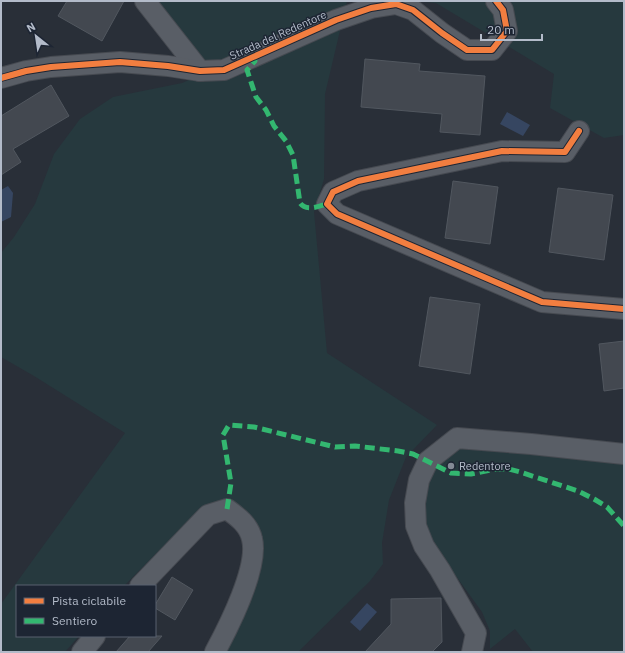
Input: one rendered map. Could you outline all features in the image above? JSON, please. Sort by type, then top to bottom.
[{"type":"street","points":[[145,1],[200,71]]},
{"type":"street","name":"Strada del Redentore","points":[[1,78],[26,71],[51,67],[120,62],[168,66],[200,71],[224,70],[336,20],[371,8],[396,4],[413,10],[442,33],[467,50],[492,50],[507,31],[503,10],[496,1]]},
{"type":"street","points":[[579,132],[565,152],[502,151],[358,181],[332,192],[327,204],[337,214],[542,302],[624,309]]},
{"type":"street","points":[[472,652],[476,633],[440,570],[424,546],[416,526],[415,503],[419,480],[428,461],[457,438],[624,454]]},
{"type":"street","points":[[141,585],[208,515],[227,509],[242,519],[252,538],[253,559],[246,585],[215,652]]},
{"type":"street","points":[[82,652],[94,637]]},
{"type":"green space","points":[[153,1],[347,1],[325,94],[324,179],[314,212],[327,353],[437,425],[406,457],[389,500],[382,543],[383,564],[370,581],[298,652],[227,652],[257,583],[261,568],[261,536],[245,509],[225,499],[201,508],[125,585],[16,585],[16,637],[78,637],[65,652],[1,652],[1,604],[125,433],[1,357],[1,253],[14,237],[35,204],[54,154],[80,119],[113,97],[182,83],[196,77],[198,60]]},
{"type":"green space","points":[[413,1],[624,1],[624,135],[604,138],[550,108],[554,74],[436,3]]},
{"type":"green space","points":[[463,444],[624,462],[624,652],[533,652],[515,629],[490,649],[490,631],[482,612],[432,543],[420,516],[426,472]]},
{"type":"water","points":[[507,112],[530,125],[523,136],[500,124]]},
{"type":"water","points":[[8,186],[13,193],[11,217],[1,222],[1,190]]},
{"type":"water","points":[[367,603],[377,612],[360,631],[350,622]]},
{"type":"building","points":[[67,1],[124,1],[102,41],[58,16]]},
{"type":"building","points":[[365,59],[420,64],[419,71],[485,76],[480,135],[440,132],[442,114],[361,107]]},
{"type":"building","points":[[51,85],[69,116],[13,149],[21,162],[1,175],[1,116]]},
{"type":"building","points":[[453,181],[498,187],[490,244],[445,238]]},
{"type":"building","points":[[558,188],[613,195],[604,260],[549,252]]},
{"type":"building","points":[[430,297],[480,304],[470,374],[419,366]]},
{"type":"building","points":[[624,341],[624,388],[604,391],[599,344]]},
{"type":"building","points":[[172,577],[193,590],[175,620],[156,609],[156,603]]},
{"type":"building","points":[[441,598],[442,642],[432,652],[365,652],[391,624],[391,599]]},
{"type":"building","points":[[162,636],[148,652],[116,652],[129,637]]},
{"type":"marked path","points":[[251,58],[254,58],[255,61],[247,70],[256,97],[266,110],[274,126],[286,141],[293,155],[300,203],[309,208],[327,204]]},
{"type":"marked path","points":[[227,509],[231,483],[223,435],[229,425],[254,427],[335,447],[355,446],[413,454],[451,473],[471,474],[496,469],[509,469],[578,491],[607,507],[624,526]]},
{"type":"cycle path","points":[[1,78],[26,71],[51,67],[120,62],[168,66],[200,71],[224,70],[336,20],[371,8],[396,4],[413,10],[442,33],[467,50],[492,50],[507,31],[503,10],[496,1]]},
{"type":"cycle path","points":[[579,131],[565,152],[502,151],[358,181],[333,192],[327,204],[337,214],[542,302],[624,309]]},
{"type":"place","name":"Redentore","points":[[451,466]]}]
